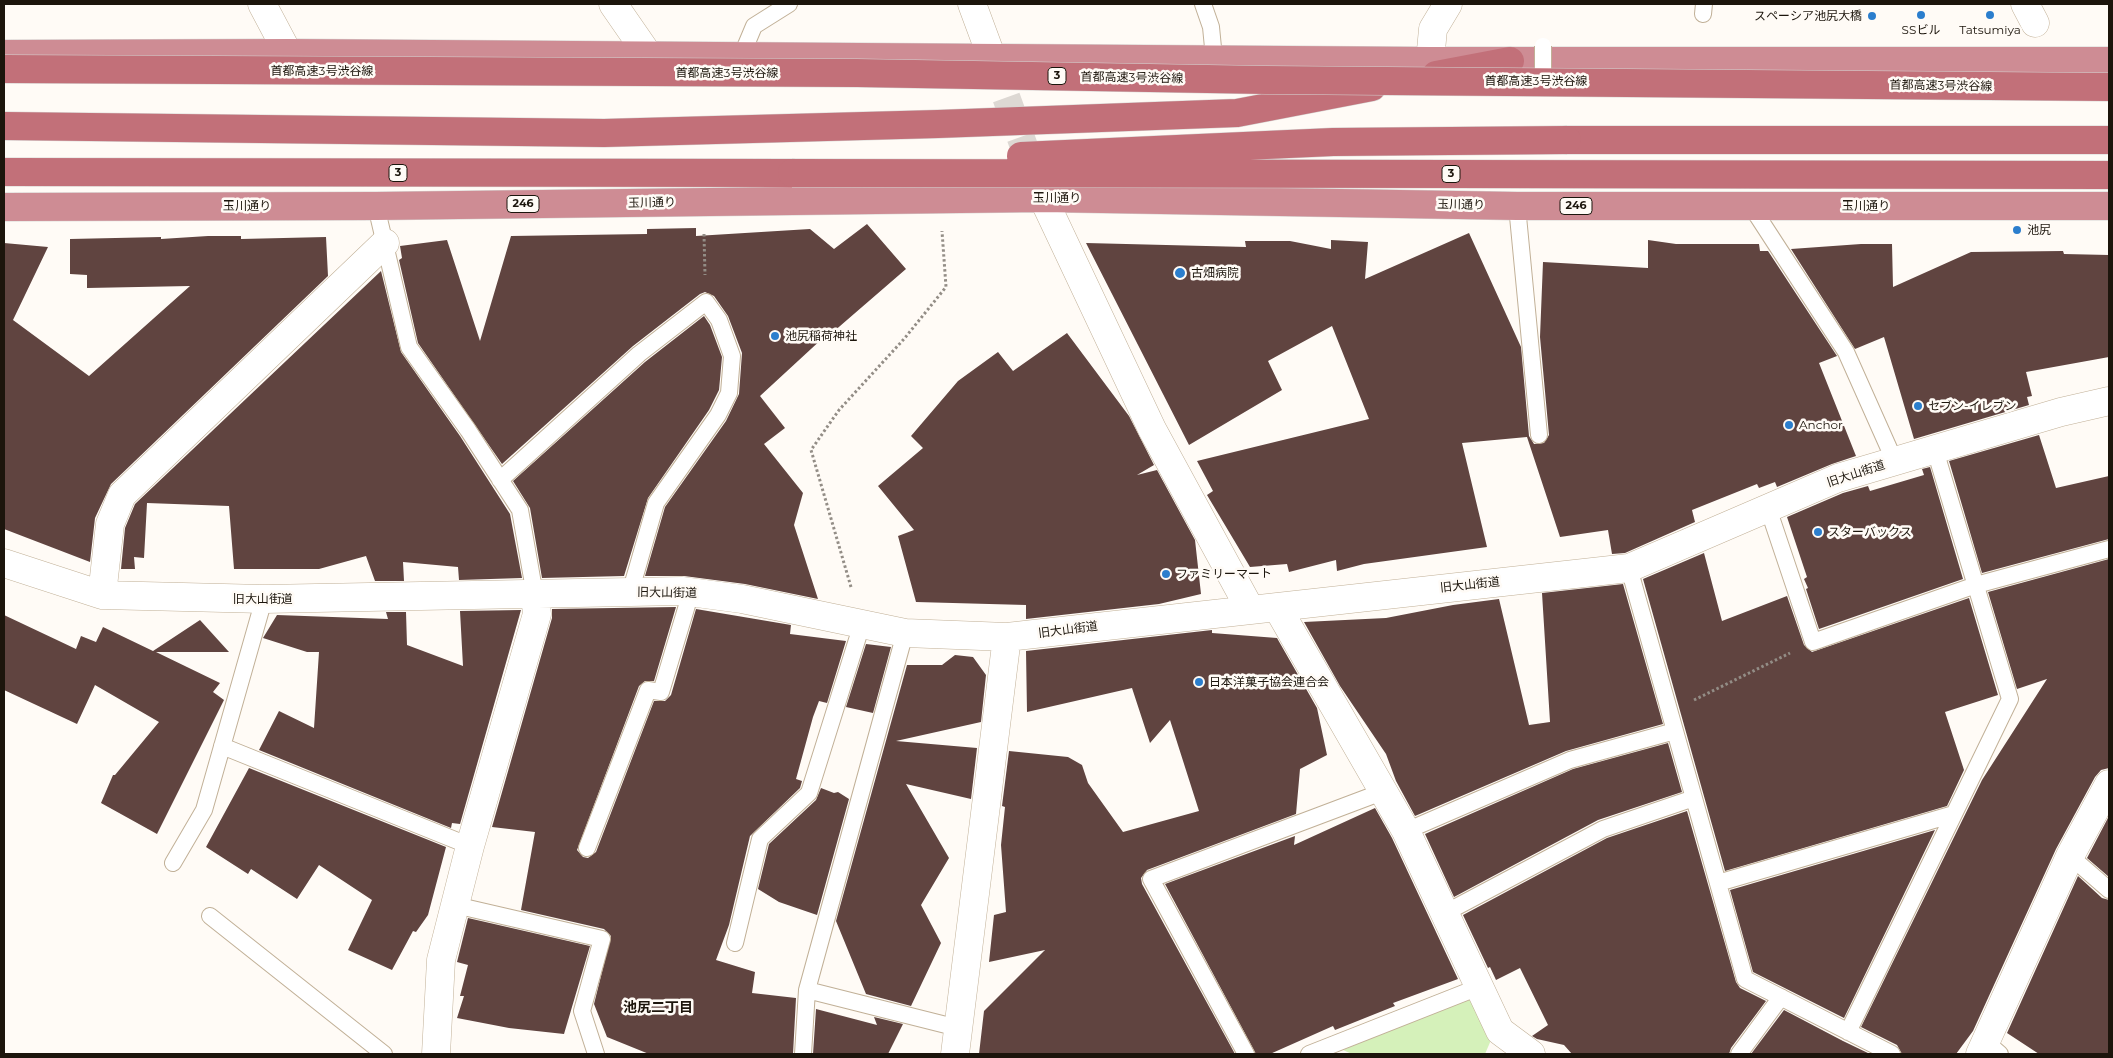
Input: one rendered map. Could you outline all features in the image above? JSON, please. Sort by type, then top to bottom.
[{"type":"highway","points":[[4,54],[1214,58],[1430,61],[2109,61]]},
{"type":"highway","points":[[4,126],[604,133],[1237,114],[1510,61]]},
{"type":"highway","name":"首都高速3号渋谷線","points":[[4,69],[857,73],[1276,80],[2109,87]]},
{"type":"highway","points":[[792,173],[933,161],[1333,142],[2109,140]]},
{"type":"highway","name":"3","points":[[4,172],[2109,175]]},
{"type":"highway","name":"玉川通り","points":[[4,206],[376,206],[1043,198],[1517,206],[2109,206]]},
{"type":"street","points":[[262,4],[288,54]]},
{"type":"street","points":[[613,4],[649,56]]},
{"type":"street","points":[[972,4],[992,58]]},
{"type":"street","points":[[1430,61],[1433,29],[1448,4]]},
{"type":"street","points":[[1043,198],[1152,429],[1250,609]]},
{"type":"street","points":[[102,595],[110,524],[122,495],[385,243]]},
{"type":"street","name":"旧大山街道","points":[[4,563],[102,595],[264,599],[690,592],[742,599],[905,633],[1008,637],[1629,568],[1838,478],[2061,412],[2109,401]]},
{"type":"street","points":[[436,1054],[441,960],[470,846],[537,614],[535,596]]},
{"type":"street","points":[[1277,606],[1382,792],[1406,830],[1500,1031],[1531,1054]]},
{"type":"street","points":[[955,1054],[1008,637]]},
{"type":"street","points":[[1988,1050],[2070,856],[2109,784]]},
{"type":"lane","points":[[741,57],[754,26],[789,4]]},
{"type":"lane","points":[[1203,4],[1211,27],[1214,58]]},
{"type":"lane","points":[[1543,46],[1543,81]]},
{"type":"lane","points":[[376,206],[409,347],[520,510],[535,596]]},
{"type":"lane","points":[[1517,206],[1539,435]]},
{"type":"lane","points":[[1751,206],[1846,352],[1895,462]]},
{"type":"lane","points":[[500,480],[639,354],[706,302],[719,320],[732,356],[729,393],[718,415],[656,503],[630,593]]},
{"type":"lane","points":[[1848,1032],[2010,699],[1935,450]]},
{"type":"lane","points":[[1768,508],[1813,642],[1976,585],[2109,549]]},
{"type":"lane","points":[[1629,568],[1745,979],[1892,1054]]},
{"type":"lane","points":[[586,848],[648,690],[661,692],[690,592]]},
{"type":"lane","points":[[173,863],[204,810],[264,599]]},
{"type":"lane","points":[[735,943],[760,839],[809,793],[862,624]]},
{"type":"lane","points":[[803,1054],[807,990],[905,633]]},
{"type":"lane","points":[[1406,830],[1570,760],[1675,731]]},
{"type":"lane","points":[[222,746],[470,846]]},
{"type":"lane","points":[[1246,1054],[1151,879],[1382,792]]},
{"type":"lane","points":[[1446,913],[1603,829],[1694,798]]},
{"type":"lane","points":[[1718,883],[1954,814]]},
{"type":"lane","points":[[2070,856],[2109,890]]},
{"type":"lane","points":[[455,905],[602,939],[582,1011],[596,1054]]},
{"type":"lane","points":[[210,916],[384,1054]]},
{"type":"lane","points":[[1309,1054],[1479,987]]},
{"type":"lane","points":[[807,990],[958,1028]]},
{"type":"lane","points":[[1739,1054],[1781,997]]},
{"type":"path","points":[[862,624],[811,450],[839,410],[904,339],[946,287],[942,222]]},
{"type":"path","points":[[704,230],[706,302]]},
{"type":"path","points":[[1669,712],[1813,642]]},
{"type":"green space","points":[[1472,997],[1494,1033],[1485,1054],[1352,1054],[1343,1050]]},
{"type":"building","points":[[867,224],[906,269],[825,339],[824,337],[760,396],[785,428],[764,444],[803,493],[794,525],[818,599],[745,584],[684,576],[645,576],[665,507],[726,421],[739,394],[742,353],[728,316],[714,296],[705,292],[700,294],[633,346],[502,464],[418,343],[399,260],[402,258],[400,246],[447,240],[480,341],[511,236],[647,234],[647,229],[696,228],[696,236],[810,229],[834,249]]},
{"type":"building","points":[[1469,233],[1521,347],[1529,436],[1534,444],[1544,443],[1549,435],[1540,337],[1543,262],[1648,268],[1648,240],[1676,244],[1759,244],[1760,251],[1768,251],[1837,356],[1819,363],[1856,456],[1777,487],[1775,482],[1759,488],[1757,484],[1692,510],[1695,522],[1625,553],[1612,554],[1608,530],[1560,537],[1527,437],[1462,443],[1487,547],[1364,564],[1337,571],[1336,560],[1289,572],[1287,564],[1250,567],[1207,495],[1213,491],[1197,461],[1369,419],[1332,326],[1268,361],[1282,390],[1189,445],[1086,243],[1246,247],[1245,241],[1290,241],[1331,249],[1331,240],[1368,242],[1365,279]]},
{"type":"building","points":[[241,236],[241,239],[326,237],[328,276],[111,484],[95,518],[90,562],[4,529],[4,243],[48,247],[13,320],[89,376],[190,286],[87,288],[87,275],[70,274],[70,239],[161,237],[161,239]]},
{"type":"building","points":[[1861,244],[1892,244],[1893,287],[1971,252],[2063,251],[2064,254],[2109,255],[2109,357],[2026,372],[2032,396],[2027,397],[2029,405],[1914,439],[1884,337],[1855,349],[1791,249]]},
{"type":"building","points":[[381,271],[401,352],[460,436],[510,514],[522,578],[459,580],[458,567],[403,562],[404,581],[375,581],[366,556],[319,569],[234,569],[229,506],[147,503],[144,558],[134,557],[135,569],[121,569],[125,528],[135,504]]},
{"type":"building","points":[[704,316],[710,325],[722,357],[719,390],[709,410],[648,498],[624,576],[542,578],[530,508],[513,481],[645,362]]},
{"type":"building","points":[[1067,333],[1129,416],[1154,465],[1137,475],[1157,470],[1195,540],[1201,594],[1159,604],[1026,619],[1026,605],[916,602],[898,536],[914,530],[878,486],[923,448],[911,436],[958,381],[998,352],[1013,371]]},
{"type":"building","points":[[2039,435],[2056,488],[2109,476],[2109,539],[1982,573],[1949,461]]},
{"type":"building","points":[[1930,467],[1963,579],[1819,629],[1806,589],[1808,588],[1804,579],[1807,577],[1787,517],[1843,493],[1868,486],[1870,491],[1924,475],[1922,469]]},
{"type":"building","points":[[1704,553],[1722,621],[1787,596],[1804,645],[1812,652],[1969,598],[1998,695],[1945,712],[1964,770],[1947,806],[1725,871],[1643,579]]},
{"type":"building","points":[[2109,559],[2109,768],[2101,770],[2095,777],[2056,849],[1973,1031],[1956,1054],[1902,1054],[1897,1045],[1861,1027],[1982,780],[2047,679],[2017,689],[1988,592]]},
{"type":"building","points":[[1623,584],[1663,724],[1566,751],[1415,816],[1396,781],[1386,754],[1340,686],[1304,622],[1386,618],[1453,605],[1499,599],[1529,725],[1550,722],[1542,593]]},
{"type":"building","points":[[676,607],[654,681],[645,681],[639,686],[577,850],[583,857],[588,858],[596,852],[654,701],[665,701],[671,695],[696,609],[791,625],[790,634],[846,641],[827,703],[819,701],[813,717],[796,779],[802,781],[800,788],[750,836],[729,925],[716,960],[755,972],[752,993],[796,998],[793,1054],[649,1054],[607,1037],[594,1004],[611,936],[604,929],[521,910],[535,832],[492,827],[552,618],[552,609]]},
{"type":"building","points":[[521,610],[460,824],[452,823],[451,828],[259,750],[279,711],[314,728],[319,652],[307,652],[263,638],[277,615],[388,619],[386,612],[406,612],[407,645],[463,666],[460,611]]},
{"type":"building","points":[[4,615],[76,649],[81,636],[96,642],[103,627],[153,651],[200,620],[229,652],[156,652],[220,683],[213,692],[224,700],[157,834],[101,803],[113,775],[115,775],[159,722],[95,685],[77,724],[4,690]]},
{"type":"building","points":[[1212,630],[1212,633],[1277,638],[1317,708],[1327,755],[1300,769],[1296,814],[1147,870],[1141,878],[1142,884],[1235,1054],[979,1054],[984,1011],[1045,950],[989,962],[994,915],[1006,912],[1001,845],[1005,807],[1002,806],[1009,751],[1068,757],[1082,765],[1088,783],[1123,832],[1199,811],[1170,720],[1150,743],[1132,688],[1027,712],[1026,651]]},
{"type":"building","points":[[866,644],[891,647],[873,713],[846,707]]},
{"type":"building","points":[[955,655],[973,657],[986,675],[981,722],[896,741],[977,748],[971,799],[906,784],[949,858],[921,905],[941,943],[911,1006],[866,994],[836,921],[907,665],[942,665]]},
{"type":"building","points":[[1668,743],[1682,792],[1598,820],[1454,897],[1425,834],[1573,769]]},
{"type":"building","points":[[249,768],[446,847],[428,915],[416,932],[413,931],[392,970],[348,950],[372,900],[319,865],[297,899],[251,869],[248,874],[206,847]]},
{"type":"building","points":[[821,788],[834,793],[838,792],[849,799],[817,915],[779,902],[758,889],[769,844],[816,800]]},
{"type":"building","points":[[1375,808],[1392,838],[1458,979],[1393,1003],[1395,1006],[1335,1030],[1333,1026],[1270,1054],[1256,1054],[1165,884],[1295,836],[1294,845]]},
{"type":"building","points":[[1687,811],[1736,982],[1740,988],[1766,1001],[1731,1048],[1729,1054],[1572,1054],[1564,1045],[1537,1039],[1532,1036],[1548,1025],[1520,968],[1496,980],[1490,967],[1488,968],[1463,915],[1607,838]]},
{"type":"building","points":[[2109,816],[2109,877],[2087,858]]},
{"type":"building","points":[[1935,830],[1844,1018],[1753,972],[1730,890]]},
{"type":"building","points":[[2078,876],[2102,898],[2109,900],[2109,1054],[2039,1054],[2007,1033]]},
{"type":"building","points":[[468,918],[590,946],[564,1034],[509,1028],[457,1018],[464,996],[460,996],[468,965],[457,962]]},
{"type":"building","points":[[816,1009],[877,1025],[874,1017],[903,1024],[888,1054],[813,1054]]},
{"type":"building","points":[[1784,1010],[1843,1041],[1870,1054],[1751,1054]]},
{"type":"tunnel","points":[[992,58],[1035,177]]},
{"type":"place","name":"SSビル","points":[[1921,15]]},
{"type":"place","name":"Tatsumiya","points":[[1990,15]]},
{"type":"place","name":"スペーシア池尻大橋","points":[[1872,16]]},
{"type":"place","name":"池尻","points":[[2017,230]]},
{"type":"place","name":"古畑病院","points":[[1180,273]]},
{"type":"place","name":"池尻稲荷神社","points":[[775,336]]},
{"type":"place","name":"セブン-イレブン","points":[[1918,406]]},
{"type":"place","name":"Anchor","points":[[1789,425]]},
{"type":"place","name":"スターバックス","points":[[1818,532]]},
{"type":"place","name":"ファミリーマート","points":[[1166,574]]},
{"type":"place","name":"日本洋菓子協会連合会","points":[[1199,682]]},
{"type":"district","name":"池尻二丁目","points":[[658,1008]]}]
